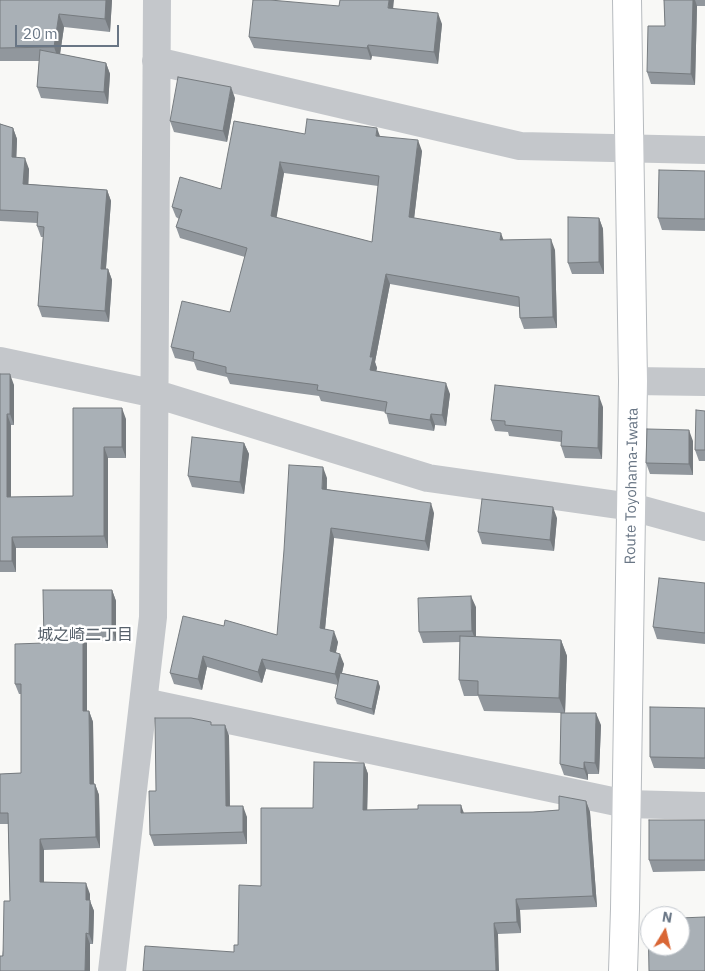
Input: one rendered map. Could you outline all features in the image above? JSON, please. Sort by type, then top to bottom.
[{"type":"main road","name":"Route Toyohama-Iwata","points":[[623,971],[634,381],[627,0]]},
{"type":"street","points":[[112,971],[153,617],[156,394],[156,61],[158,0]]},
{"type":"street","points":[[156,61],[520,146],[705,150]]},
{"type":"street","points":[[0,361],[156,394],[428,478],[632,507],[705,527]]},
{"type":"street","points":[[634,381],[705,382]]},
{"type":"street","points":[[144,702],[626,804],[705,806]]},
{"type":"building","points":[[0,0],[106,0],[105,19],[59,14],[54,47],[0,48]]},
{"type":"building","points":[[253,0],[339,6],[340,0],[389,0],[388,8],[438,13],[434,52],[368,45],[367,48],[249,37]]},
{"type":"building","points":[[664,0],[693,0],[691,74],[647,72],[648,26],[665,26]]},
{"type":"building","points":[[40,50],[106,63],[104,92],[37,87]]},
{"type":"building","points":[[178,77],[231,87],[223,131],[170,121]]},
{"type":"building","points":[[307,119],[377,128],[376,136],[418,140],[409,217],[501,233],[500,240],[551,239],[553,317],[520,318],[519,297],[386,274],[370,357],[373,357],[370,370],[446,383],[442,415],[431,414],[430,420],[385,413],[387,402],[317,390],[318,385],[226,373],[226,367],[193,359],[194,352],[171,347],[182,301],[230,312],[247,248],[176,227],[182,210],[172,207],[180,177],[221,189],[234,121],[305,134]],"holes":[[[280,162],[379,176],[372,242],[271,216]]]},
{"type":"building","points":[[0,124],[13,128],[12,157],[25,158],[23,184],[107,190],[101,269],[108,269],[105,311],[38,306],[44,227],[37,226],[38,212],[0,210]]},
{"type":"building","points":[[659,170],[705,171],[705,219],[658,218]]},
{"type":"building","points":[[568,217],[599,218],[599,262],[568,263]]},
{"type":"building","points":[[0,374],[10,374],[10,414],[7,414],[7,497],[73,496],[73,408],[122,408],[122,447],[104,447],[104,536],[12,537],[12,561],[0,561]]},
{"type":"building","points":[[495,385],[599,396],[598,448],[561,446],[562,431],[505,425],[505,421],[491,420]]},
{"type":"building","points":[[696,410],[705,411],[705,450],[695,450]]},
{"type":"building","points":[[647,429],[689,430],[689,464],[646,463]]},
{"type":"building","points":[[192,437],[244,443],[240,482],[188,476]]},
{"type":"building","points":[[289,465],[323,467],[322,489],[431,503],[425,541],[331,528],[320,628],[334,631],[330,651],[340,654],[335,674],[262,659],[258,672],[203,656],[198,679],[170,673],[183,616],[224,626],[225,620],[277,635]]},
{"type":"building","points":[[482,499],[553,507],[550,540],[478,532]]},
{"type":"building","points":[[659,578],[705,583],[705,633],[653,627]]},
{"type":"building","points":[[43,590],[112,590],[112,630],[83,630],[83,711],[89,711],[90,784],[95,784],[96,837],[40,839],[40,882],[86,883],[86,900],[90,900],[89,934],[86,933],[85,971],[0,971],[0,956],[3,956],[4,901],[10,901],[8,813],[0,813],[0,774],[21,773],[21,684],[15,684],[15,644],[44,643]]},
{"type":"building","points":[[471,596],[472,631],[419,632],[418,598]]},
{"type":"building","points":[[460,636],[561,640],[559,698],[478,695],[478,681],[459,680]]},
{"type":"building","points":[[340,673],[378,681],[372,709],[335,698]]},
{"type":"building","points":[[650,707],[705,708],[705,758],[650,757]]},
{"type":"building","points":[[561,713],[596,713],[595,763],[584,762],[584,769],[560,764]]},
{"type":"building","points":[[155,718],[191,718],[211,722],[211,725],[225,725],[226,806],[243,806],[243,832],[150,835],[149,791],[156,791]]},
{"type":"building","points":[[314,762],[364,763],[363,810],[418,809],[418,805],[461,805],[461,813],[533,812],[559,810],[559,796],[586,801],[593,896],[516,899],[517,922],[494,923],[496,971],[143,971],[145,946],[234,952],[234,945],[238,945],[239,885],[261,886],[261,808],[313,808]]},
{"type":"building","points":[[649,820],[705,820],[705,860],[649,860]]},
{"type":"building","points":[[705,917],[705,971],[649,971],[649,956],[690,956],[690,918]]},
{"type":"district","name":"城之崎二丁目","points":[[85,635]]}]
